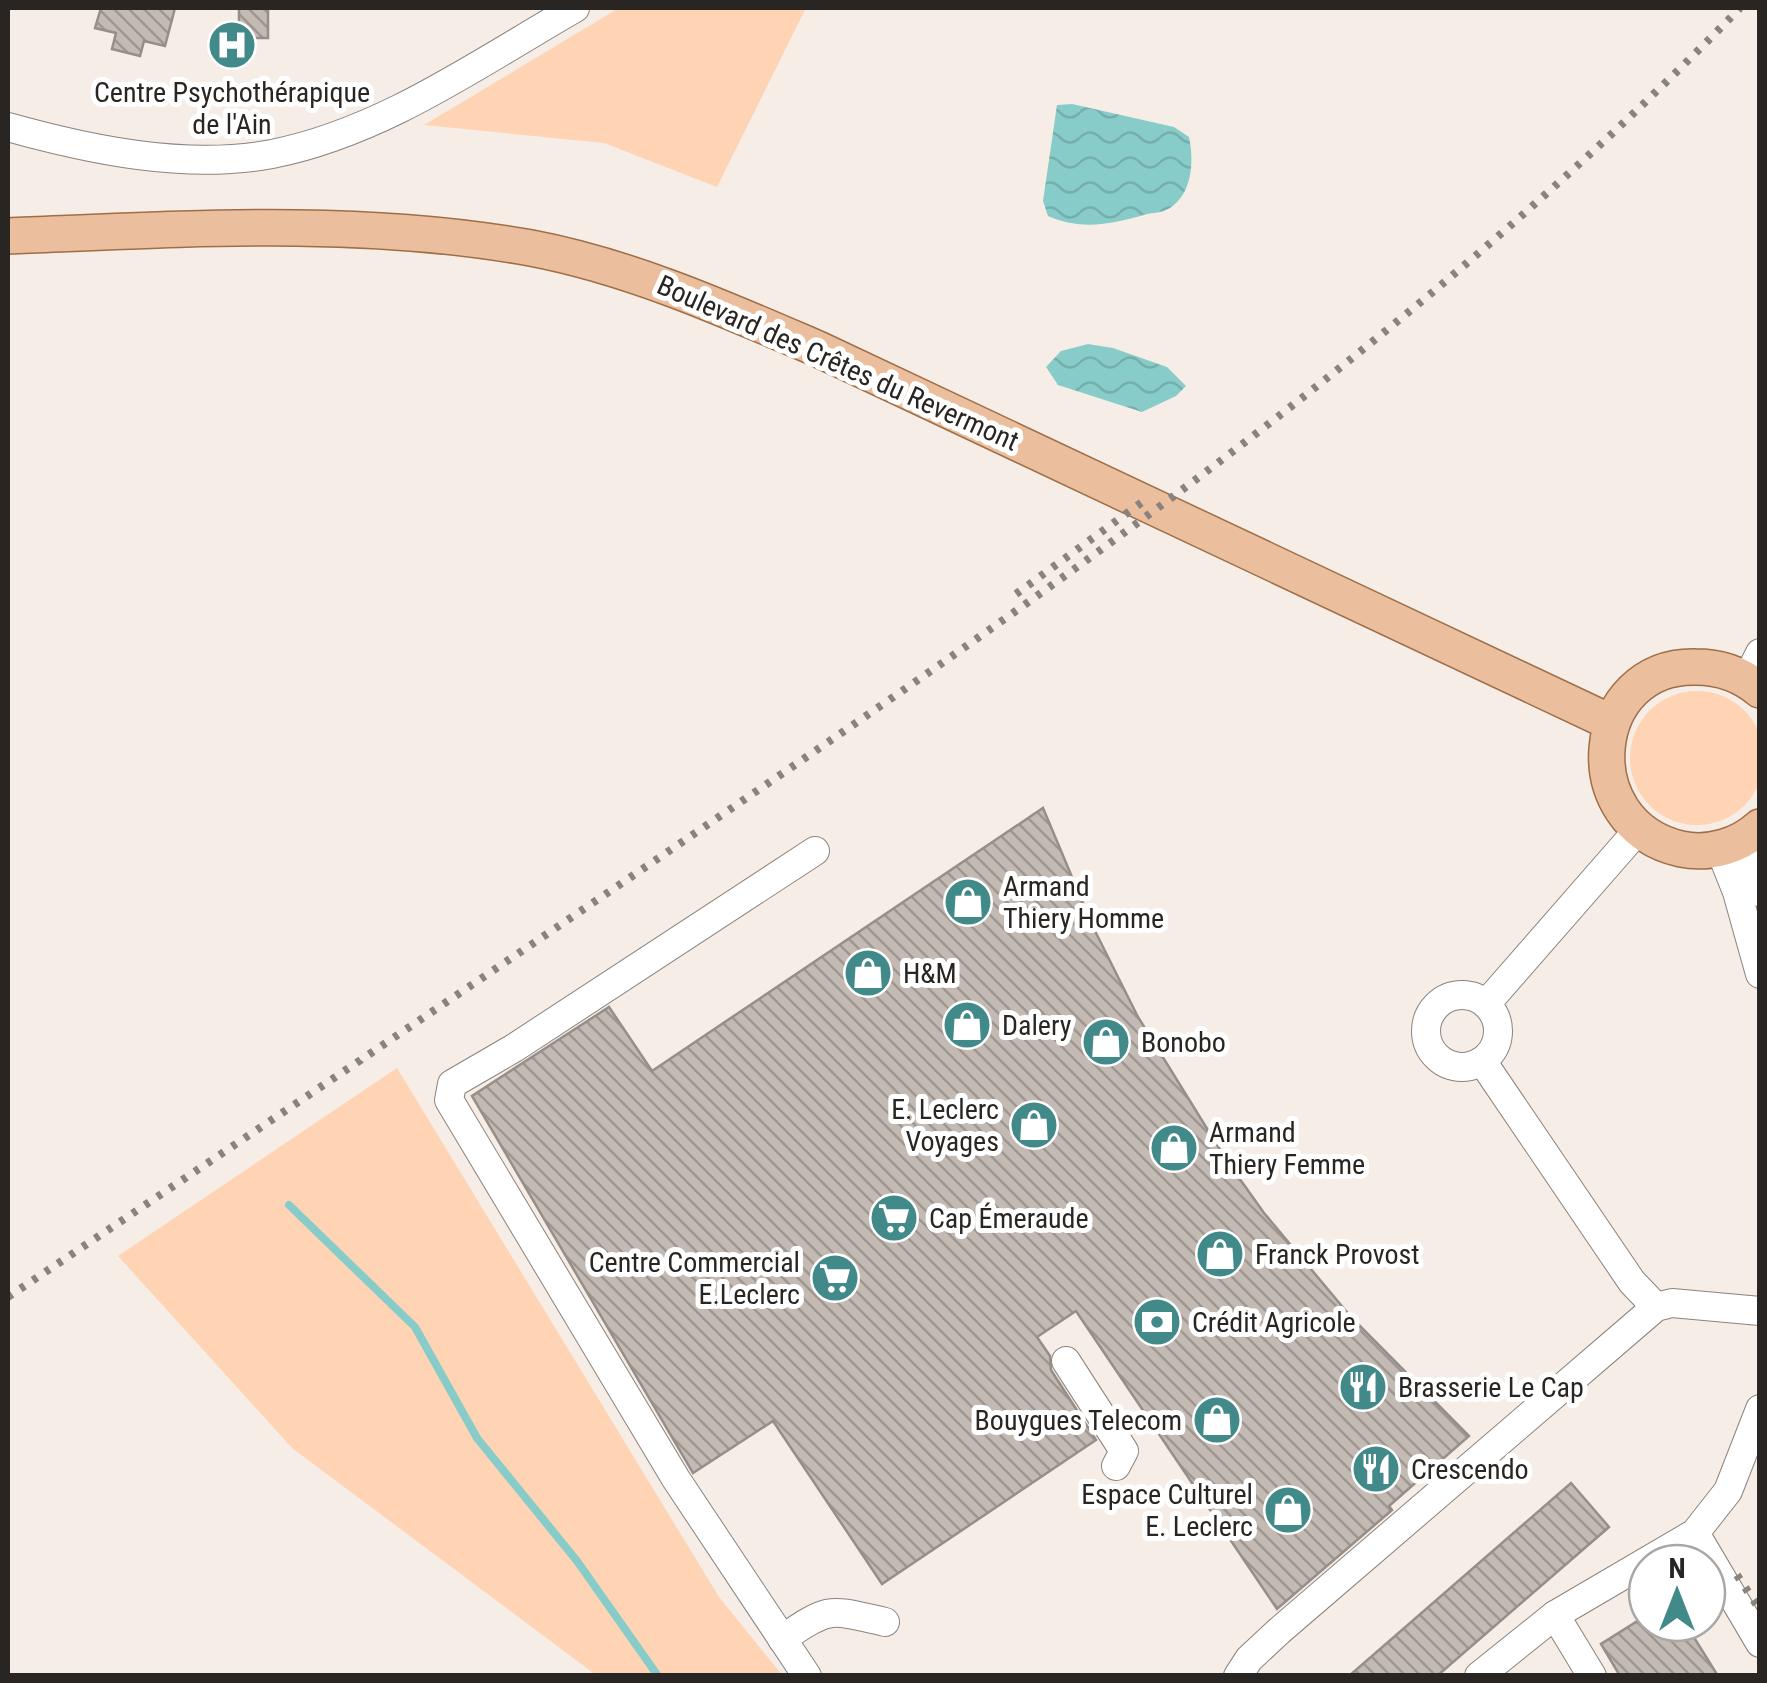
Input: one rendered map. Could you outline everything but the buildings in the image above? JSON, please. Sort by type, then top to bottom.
[{"type":"main road","name":"Boulevard des Crêtes du Revermont","points":[[8,236],[332,227],[432,234],[534,249],[616,270],[690,294],[818,349],[1612,723]]},
{"type":"main road","points":[[1743,838],[1692,852],[1664,845],[1638,830],[1619,808],[1608,781],[1605,752],[1612,723],[1629,696],[1654,676],[1685,666],[1755,674]]},
{"type":"street","points":[[8,126],[98,148],[153,156],[225,158],[268,154],[327,139],[388,114],[574,8]]},
{"type":"street","points":[[1486,1004],[1638,830]]},
{"type":"street","points":[[1743,838],[1760,892]]},
{"type":"street","points":[[1743,838],[1737,892],[1760,974]]},
{"type":"street","points":[[807,1676],[676,1479],[449,1100],[452,1084],[514,1048],[815,852]]},
{"type":"street","points":[[1466,994],[1486,1004],[1498,1029],[1491,1052],[1482,1062],[1459,1067],[1446,1063],[1433,1052],[1426,1030],[1428,1017],[1440,1000],[1466,994]]},
{"type":"street","points":[[1482,1062],[1632,1282],[1656,1308]]},
{"type":"street","points":[[1238,1676],[1249,1659],[1280,1631],[1656,1308],[1672,1303],[1760,1311]]},
{"type":"street","points":[[1066,1361],[1124,1451],[1116,1466]]},
{"type":"street","points":[[1479,1676],[1556,1615],[1695,1533],[1728,1492],[1760,1410]]},
{"type":"street","points":[[1695,1533],[1760,1643]]},
{"type":"street","points":[[782,1639],[822,1612],[885,1622]]},
{"type":"street","points":[[1556,1615],[1592,1676]]},
{"type":"shaded area","points":[[619,8],[806,8],[717,187],[604,143],[424,125]]},
{"type":"shaded area","points":[[1697,691],[1723,696],[1745,710],[1759,732],[1764,758],[1759,784],[1745,806],[1723,820],[1697,825],[1671,820],[1649,806],[1635,784],[1630,758],[1635,732],[1649,710],[1671,696]]},
{"type":"shaded area","points":[[397,1068],[719,1597],[782,1675],[596,1675],[292,1448],[118,1256]]},
{"type":"water","points":[[1072,104],[1174,127],[1189,137],[1190,176],[1178,202],[1162,211],[1098,224],[1048,216],[1043,201],[1057,105]]},
{"type":"water","points":[[1088,344],[1113,348],[1167,367],[1186,386],[1176,396],[1142,412],[1058,385],[1046,367],[1061,351]]},
{"type":"waterway","points":[[289,1205],[415,1327],[477,1438],[577,1561],[658,1676]]},
{"type":"railway","points":[[8,1297],[764,786],[1147,516],[1394,324],[1513,223],[1629,118],[1740,8]]},
{"type":"railway","points":[[1016,594],[1145,500]]},
{"type":"railway","points":[[1737,1575],[1760,1610]]},
{"type":"place","name":"Centre Psychothérapique de l'Ain","points":[[232,45]]},
{"type":"place","name":"Armand Thiery Homme","points":[[968,902]]},
{"type":"place","name":"H&M","points":[[868,973]]},
{"type":"place","name":"Dalery","points":[[967,1025]]},
{"type":"place","name":"Bonobo","points":[[1106,1042]]},
{"type":"place","name":"E. Leclerc Voyages","points":[[1034,1125]]},
{"type":"place","name":"Armand Thiery Femme","points":[[1174,1148]]},
{"type":"place","name":"Cap Émeraude","points":[[894,1218]]},
{"type":"place","name":"Franck Provost","points":[[1220,1254]]},
{"type":"place","name":"Centre Commercial E.Leclerc","points":[[835,1278]]},
{"type":"place","name":"Crédit Agricole","points":[[1157,1322]]},
{"type":"place","name":"Brasserie Le Cap","points":[[1363,1387]]},
{"type":"place","name":"Bouygues Telecom","points":[[1217,1420]]},
{"type":"place","name":"Crescendo","points":[[1376,1469]]},
{"type":"place","name":"Espace Culturel E. Leclerc","points":[[1288,1510]]}]
